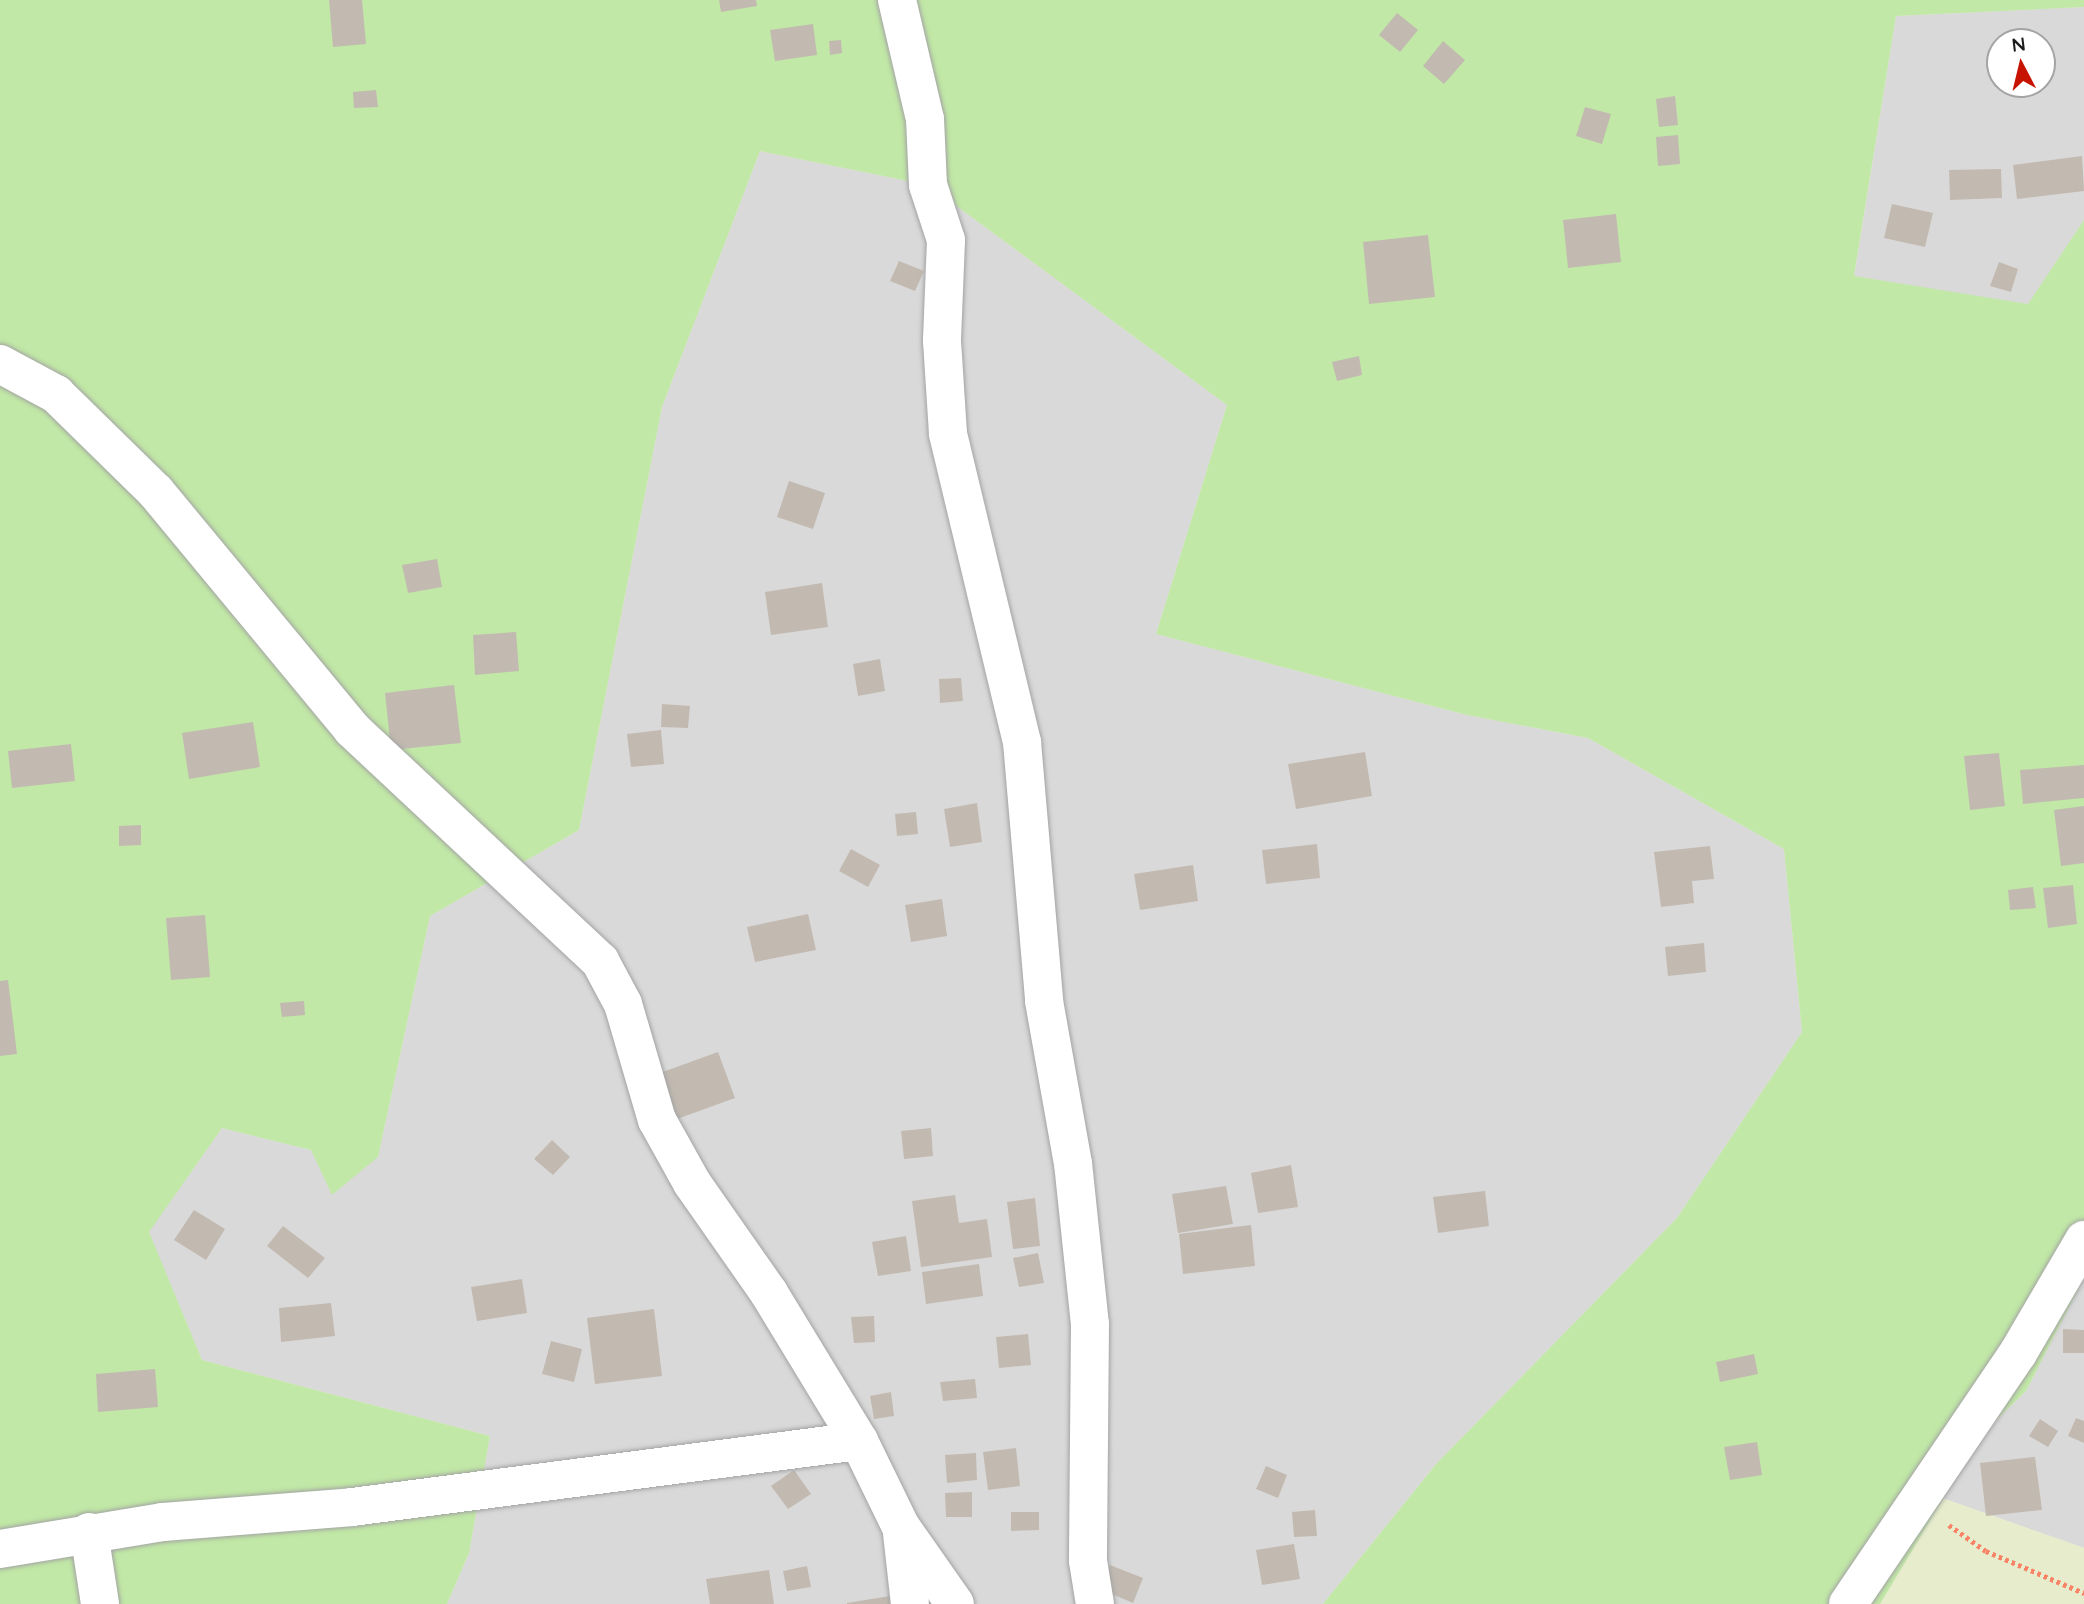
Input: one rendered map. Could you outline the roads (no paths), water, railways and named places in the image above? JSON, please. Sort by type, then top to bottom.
[{"type":"street","points":[[897,0],[925,119],[928,185],[946,240],[942,341],[948,434],[1021,742],[1044,1001],[1073,1163],[1090,1324],[1093,1496],[1088,1561],[1095,1604]]},
{"type":"street","points":[[0,364],[55,394],[156,492],[352,729],[600,961],[623,1004],[657,1120],[692,1183],[769,1293],[859,1441],[901,1527],[955,1604]]},
{"type":"street","points":[[1847,1604],[2018,1353],[2084,1240]]},
{"type":"street","points":[[0,1549],[89,1532],[352,1507],[859,1441]]},
{"type":"street","points":[[901,1527],[910,1604]]},
{"type":"street","points":[[89,1532],[100,1604]]}]
